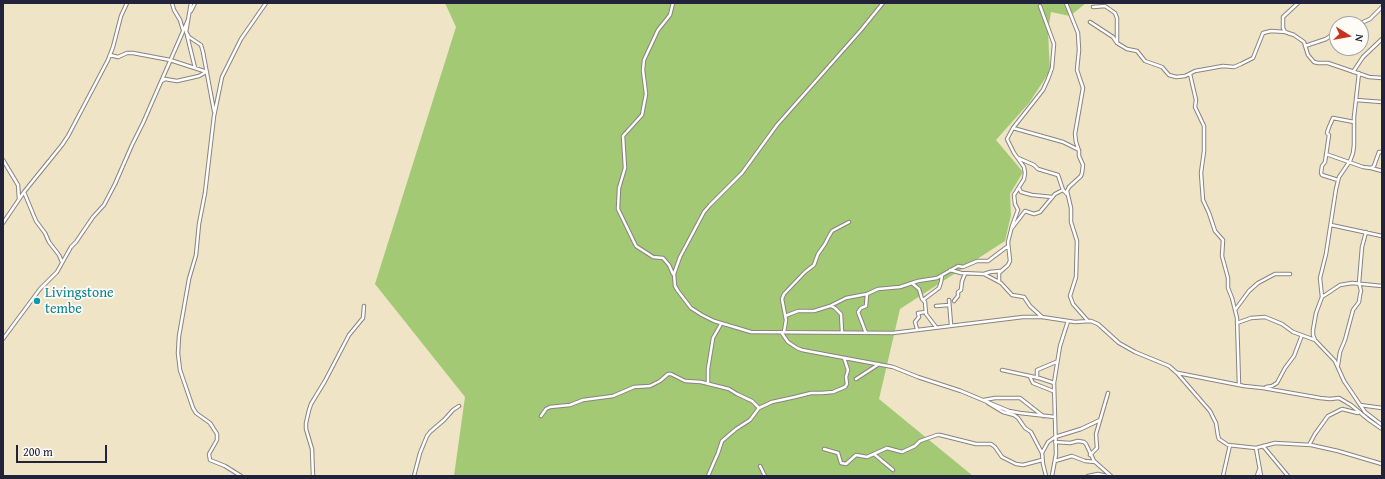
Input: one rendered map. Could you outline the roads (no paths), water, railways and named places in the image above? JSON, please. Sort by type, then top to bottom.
[{"type":"street","points":[[3,223],[24,192],[62,145],[110,56],[121,16],[127,3]]},
{"type":"street","points":[[172,3],[185,32],[195,68]]},
{"type":"street","points":[[191,12],[192,3]]},
{"type":"street","points":[[3,339],[40,289],[57,272],[71,247],[108,197],[143,123],[170,60],[185,32],[195,3]]},
{"type":"street","points":[[241,476],[228,467],[210,460],[210,454],[217,440],[216,430],[210,423],[196,414],[193,408],[180,370],[180,328],[189,279],[196,255],[214,116],[224,73],[241,39],[266,3]]},
{"type":"street","points":[[673,3],[670,15],[658,30],[647,50],[644,60],[643,70],[646,94],[642,115],[623,136],[625,168],[619,188],[618,209],[636,246],[653,257],[663,258],[669,265],[674,274],[675,286],[691,308],[721,324],[751,332],[892,333],[1023,317],[1042,317],[1068,321],[1088,321],[1098,324],[1120,343],[1135,352],[1169,366],[1177,373],[1214,416],[1220,439],[1230,445],[1256,448],[1275,443],[1309,445],[1338,451],[1382,464]]},
{"type":"street","points":[[674,274],[680,258],[704,212],[747,167],[777,126],[856,37],[883,3]]},
{"type":"street","points":[[1066,3],[1078,33],[1079,50],[1076,70],[1083,88],[1075,131],[1079,156],[1083,165],[1082,173],[1067,190],[1071,208],[1071,222],[1077,242],[1076,277],[1070,296],[1073,304],[1088,321]]},
{"type":"street","points":[[1286,32],[1283,28],[1283,18],[1298,3]]},
{"type":"street","points":[[950,270],[957,273],[984,274],[1000,271],[1010,263],[1008,246],[1011,230],[1018,211],[1015,204],[1014,195],[1024,179],[1025,173],[1024,167],[1017,158],[1007,139],[1013,128],[1046,85],[1050,74],[1054,44],[1040,6]]},
{"type":"street","points":[[1093,7],[1105,6],[1115,13],[1117,18],[1117,43]]},
{"type":"street","points":[[1369,19],[1382,7]]},
{"type":"street","points":[[1090,22],[1113,37],[1117,43],[1127,49],[1137,51],[1145,61],[1162,67],[1170,75],[1185,76],[1194,71],[1223,66],[1234,67],[1241,64],[1253,58],[1260,36],[1271,30],[1286,32],[1301,40],[1306,46],[1308,56],[1315,62],[1328,63],[1369,77],[1382,78]]},
{"type":"street","points":[[185,32],[200,45],[214,116]]},
{"type":"street","points":[[1306,46],[1329,37]]},
{"type":"street","points":[[1353,72],[1363,57],[1382,39]]},
{"type":"street","points":[[110,56],[118,57],[130,53],[170,60],[206,72]]},
{"type":"street","points":[[161,81],[165,79],[177,81],[197,77],[206,72]]},
{"type":"street","points":[[1358,73],[1352,157],[1338,180],[1325,259],[1320,278],[1322,297],[1316,313],[1313,335],[1315,340],[1335,361],[1344,381],[1360,405],[1371,417],[1382,425]]},
{"type":"street","points":[[1190,74],[1196,100],[1195,107],[1204,126],[1204,151],[1201,173],[1203,200],[1215,231],[1223,240],[1222,256],[1228,278],[1228,288],[1235,310],[1237,323],[1239,385]]},
{"type":"street","points":[[1356,100],[1382,102]]},
{"type":"street","points":[[1338,180],[1321,174],[1329,135],[1327,132],[1332,118],[1354,122]]},
{"type":"street","points":[[1013,128],[1063,142],[1079,151]]},
{"type":"street","points":[[1372,168],[1379,152],[1382,152]]},
{"type":"street","points":[[1326,154],[1382,171]]},
{"type":"street","points":[[1017,158],[1034,165],[1038,169],[1058,175],[1063,190],[1068,196]]},
{"type":"street","points":[[3,160],[18,186],[19,199]]},
{"type":"street","points":[[1019,188],[1021,192],[1032,195],[1052,197]]},
{"type":"street","points":[[1011,230],[1025,211],[1034,214],[1040,212],[1057,192],[1063,190]]},
{"type":"street","points":[[24,192],[36,221],[59,255],[62,262]]},
{"type":"street","points":[[849,222],[832,231],[818,254],[814,265],[786,290],[782,299],[786,320],[782,332],[788,342],[797,348],[895,368],[962,391],[1014,412],[1055,417]]},
{"type":"street","points":[[1331,225],[1381,235]]},
{"type":"street","points":[[1338,366],[1340,352],[1345,340],[1353,310],[1359,300],[1361,291],[1359,283],[1362,247],[1366,232]]},
{"type":"street","points":[[785,316],[794,312],[811,311],[830,306],[846,298],[867,294],[874,290],[900,287],[939,277],[958,266],[988,261],[1008,246]]},
{"type":"street","points":[[999,282],[1000,271]]},
{"type":"street","points":[[954,301],[958,296],[958,292],[961,290],[962,280],[965,273]]},
{"type":"street","points":[[984,274],[999,282],[1011,294],[1024,297],[1030,306],[1042,317]]},
{"type":"street","points":[[1235,310],[1249,291],[1258,283],[1275,274],[1290,274]]},
{"type":"street","points":[[924,300],[938,288],[942,280],[942,275]]},
{"type":"street","points":[[913,283],[919,289],[921,297],[925,302],[927,316],[936,327]]},
{"type":"street","points":[[1322,297],[1342,284],[1359,283],[1369,286],[1382,286]]},
{"type":"street","points":[[866,333],[858,312],[861,308],[866,306],[867,294]]},
{"type":"street","points":[[949,300],[951,325]]},
{"type":"street","points":[[313,476],[312,449],[306,429],[310,404],[325,381],[349,335],[363,318],[364,306]]},
{"type":"street","points":[[830,306],[835,308],[841,314],[842,332]]},
{"type":"street","points":[[936,306],[949,306]]},
{"type":"street","points":[[916,329],[915,322],[918,317],[918,313],[926,312]]},
{"type":"street","points":[[1237,323],[1251,318],[1265,317],[1282,324],[1293,332],[1315,340]]},
{"type":"street","points":[[1052,476],[1055,461],[1055,417],[1053,391],[1057,362],[1064,330],[1068,321]]},
{"type":"street","points":[[708,384],[708,369],[713,338],[721,324]]},
{"type":"street","points":[[3,334],[7,333]]},
{"type":"street","points":[[1263,388],[1277,383],[1285,368],[1294,356],[1302,335]]},
{"type":"street","points":[[708,476],[722,441],[750,420],[759,408],[772,402],[811,393],[822,394],[843,389],[847,385],[846,377],[848,370],[844,358]]},
{"type":"street","points":[[1037,378],[1037,370],[1057,362]]},
{"type":"street","points":[[856,378],[879,364]]},
{"type":"street","points":[[1002,370],[1037,378],[1054,384]]},
{"type":"street","points":[[1177,373],[1320,398],[1339,398],[1351,405],[1382,429]]},
{"type":"street","points":[[541,416],[546,409],[550,407],[570,405],[583,400],[613,396],[634,387],[650,386],[662,380],[668,374],[674,374],[685,381],[701,382],[729,389],[752,401],[759,408]]},
{"type":"street","points":[[1030,377],[1034,383],[1053,391]]},
{"type":"street","points":[[1090,455],[1098,448],[1096,438],[1108,393]]},
{"type":"street","points":[[981,399],[1020,398],[1043,416]]},
{"type":"street","points":[[981,399],[1003,412],[1014,415],[1033,434],[1042,453],[1046,476]]},
{"type":"street","points":[[1360,405],[1382,408]]},
{"type":"street","points":[[414,476],[420,453],[427,436],[452,410],[459,406]]},
{"type":"street","points":[[1309,445],[1325,419],[1342,409],[1352,411],[1369,420]]},
{"type":"street","points":[[1042,453],[1048,442],[1055,437],[1081,430],[1100,420]]},
{"type":"street","points":[[824,450],[838,453],[841,463],[845,464],[856,455],[867,457],[887,448],[902,452],[915,446],[921,441],[940,435],[976,444],[991,444],[1002,457],[1016,464],[1023,465],[1042,460]]},
{"type":"street","points":[[1055,442],[1070,443],[1081,441],[1086,444],[1090,455],[1095,462],[1111,476]]},
{"type":"street","points":[[1224,476],[1230,445]]},
{"type":"street","points":[[1263,446],[1288,476]]},
{"type":"street","points":[[1256,448],[1261,476]]},
{"type":"street","points":[[874,454],[892,470]]},
{"type":"street","points":[[1055,461],[1072,456],[1085,461],[1095,462]]},
{"type":"street","points":[[760,466],[765,476]]},
{"type":"street","points":[[1257,476],[1260,467]]},
{"type":"street","points":[[1088,476],[1098,474],[1107,476]]},
{"type":"place","name":"Livingstone tembe","points":[[37,301]]}]
